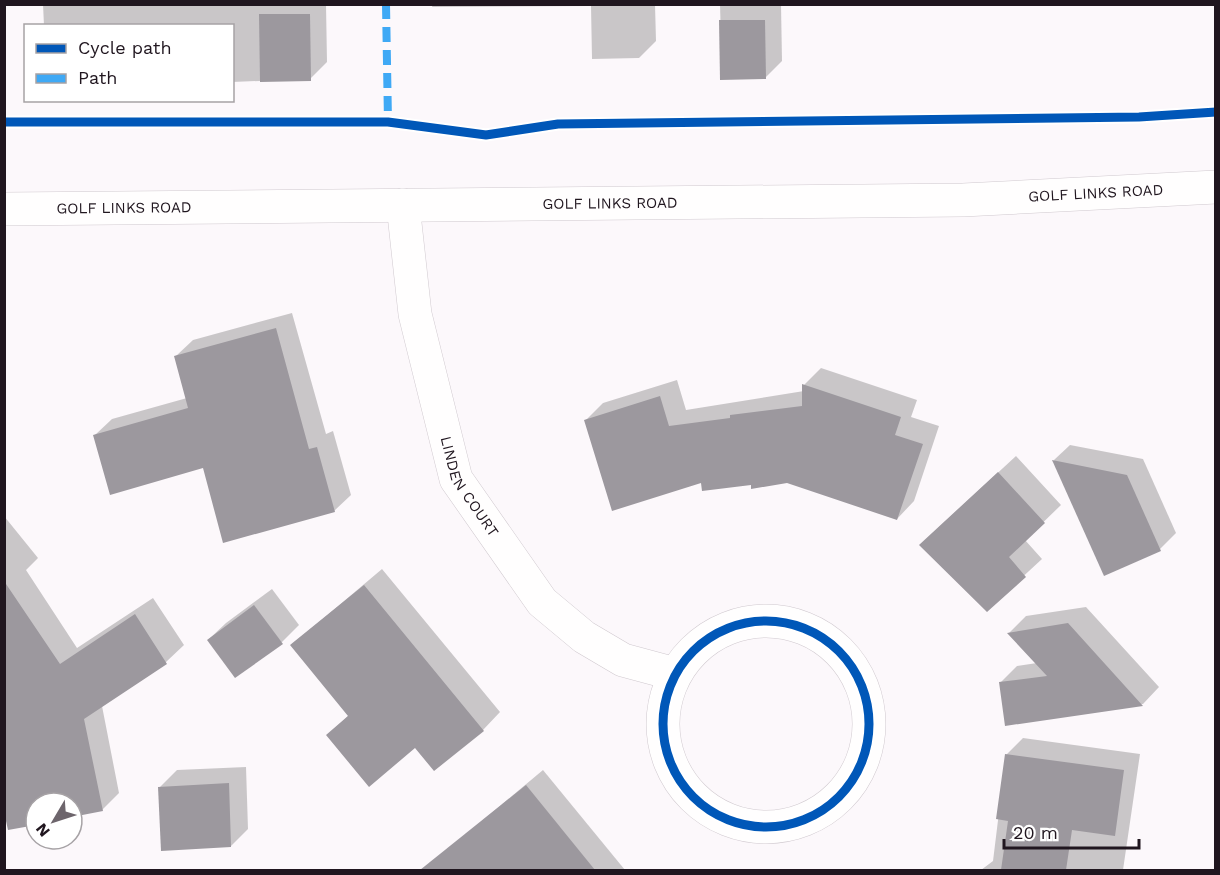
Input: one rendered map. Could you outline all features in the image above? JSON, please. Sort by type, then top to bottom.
[{"type":"street","name":"GOLF LINKS ROAD","points":[[4,209],[963,200],[1215,187]]},
{"type":"street","name":"LINDEN COURT","points":[[403,205],[415,314],[456,479],[496,540],[542,602],[584,637],[623,660],[675,674]]},
{"type":"street","points":[[757,621],[790,624],[820,636],[846,658],[863,688],[870,720],[866,754],[850,785],[826,810],[795,824],[760,828],[727,820],[697,801],[676,774],[664,742],[664,707],[675,674],[697,648],[724,630],[757,621]]},
{"type":"building","points":[[259,14],[310,14],[311,81],[260,82]]},
{"type":"building","points":[[719,20],[765,20],[766,79],[720,80]]},
{"type":"building","points":[[276,328],[309,449],[317,447],[335,512],[223,543],[203,468],[110,495],[93,435],[188,408],[174,356]]},
{"type":"building","points":[[802,384],[901,417],[895,435],[923,444],[897,520],[787,483],[751,489],[751,485],[702,491],[701,483],[612,511],[584,420],[660,396],[669,426],[730,418],[730,415],[802,406]]},
{"type":"building","points":[[1052,460],[1127,475],[1161,551],[1104,576]]},
{"type":"building","points":[[998,472],[1045,523],[1009,557],[1026,577],[987,612],[919,545]]},
{"type":"building","points":[[4,581],[60,664],[135,614],[167,664],[84,719],[103,811],[84,815],[84,791],[24,791],[24,827],[8,830],[4,812]]},
{"type":"building","points":[[364,585],[484,731],[434,771],[415,748],[369,787],[326,735],[348,716],[290,645]]},
{"type":"building","points":[[254,605],[283,644],[235,678],[207,640]]},
{"type":"building","points":[[1068,623],[1143,706],[1005,726],[999,682],[1047,676],[1007,633]]},
{"type":"building","points":[[1005,754],[1124,770],[1115,836],[1072,830],[1066,870],[1001,870],[1008,821],[996,819]]},
{"type":"building","points":[[229,783],[231,847],[161,851],[158,787]]},
{"type":"building","points":[[526,785],[595,870],[420,870]]},
{"type":"marked path","points":[[386,4],[388,122]]},
{"type":"cycle path","points":[[4,122],[388,122],[486,135],[558,124],[1139,117],[1216,112]]},
{"type":"cycle path","points":[[766,621],[786,623],[805,629],[839,651],[861,685],[867,704],[869,724],[867,744],[861,763],[839,797],[805,819],[786,825],[766,827],[746,825],[727,819],[693,797],[671,763],[665,744],[663,724],[665,704],[671,685],[693,651],[727,629],[746,623],[766,621]]}]
